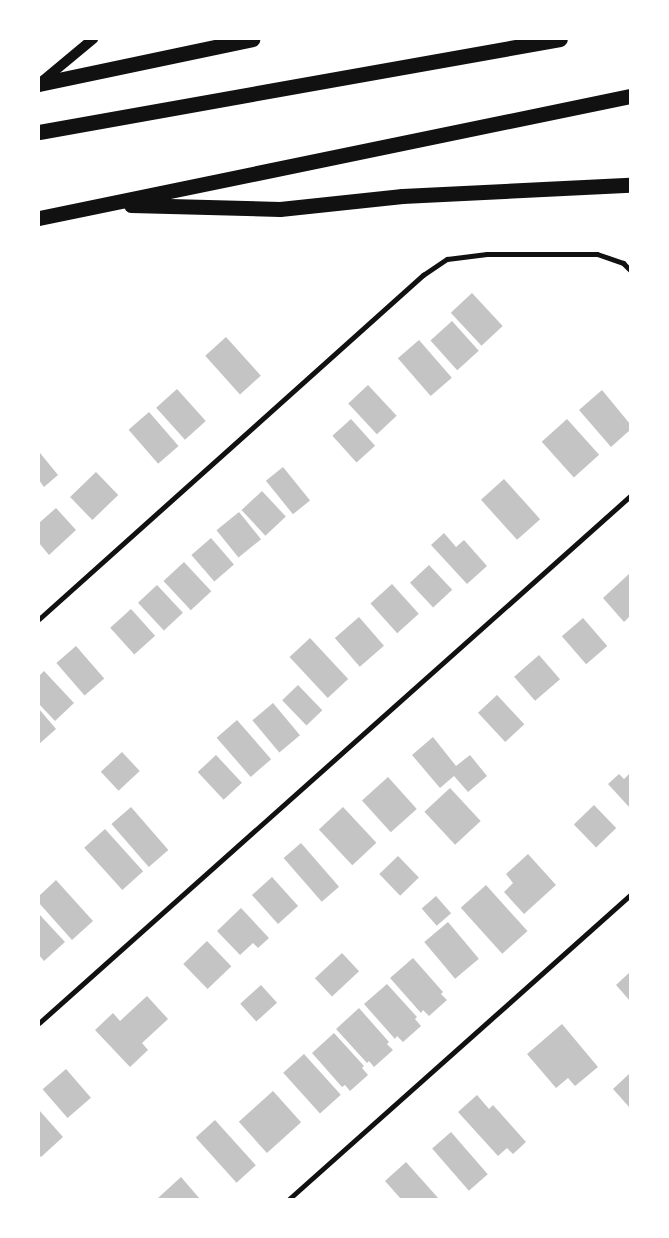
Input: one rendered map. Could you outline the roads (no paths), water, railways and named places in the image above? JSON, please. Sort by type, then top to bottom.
[{"type":"highway","points":[[39,84],[252,39]]},
{"type":"highway","points":[[39,132],[560,39]]},
{"type":"highway","points":[[39,218],[630,96]]},
{"type":"highway","points":[[104,204],[280,209],[402,196],[630,185]]},
{"type":"main road","points":[[39,84],[93,39]]},
{"type":"street","points":[[39,619],[423,275],[447,259],[487,254],[597,254],[623,264],[630,270]]},
{"type":"street","points":[[39,1023],[630,496]]},
{"type":"street","points":[[289,1199],[630,896]]}]
